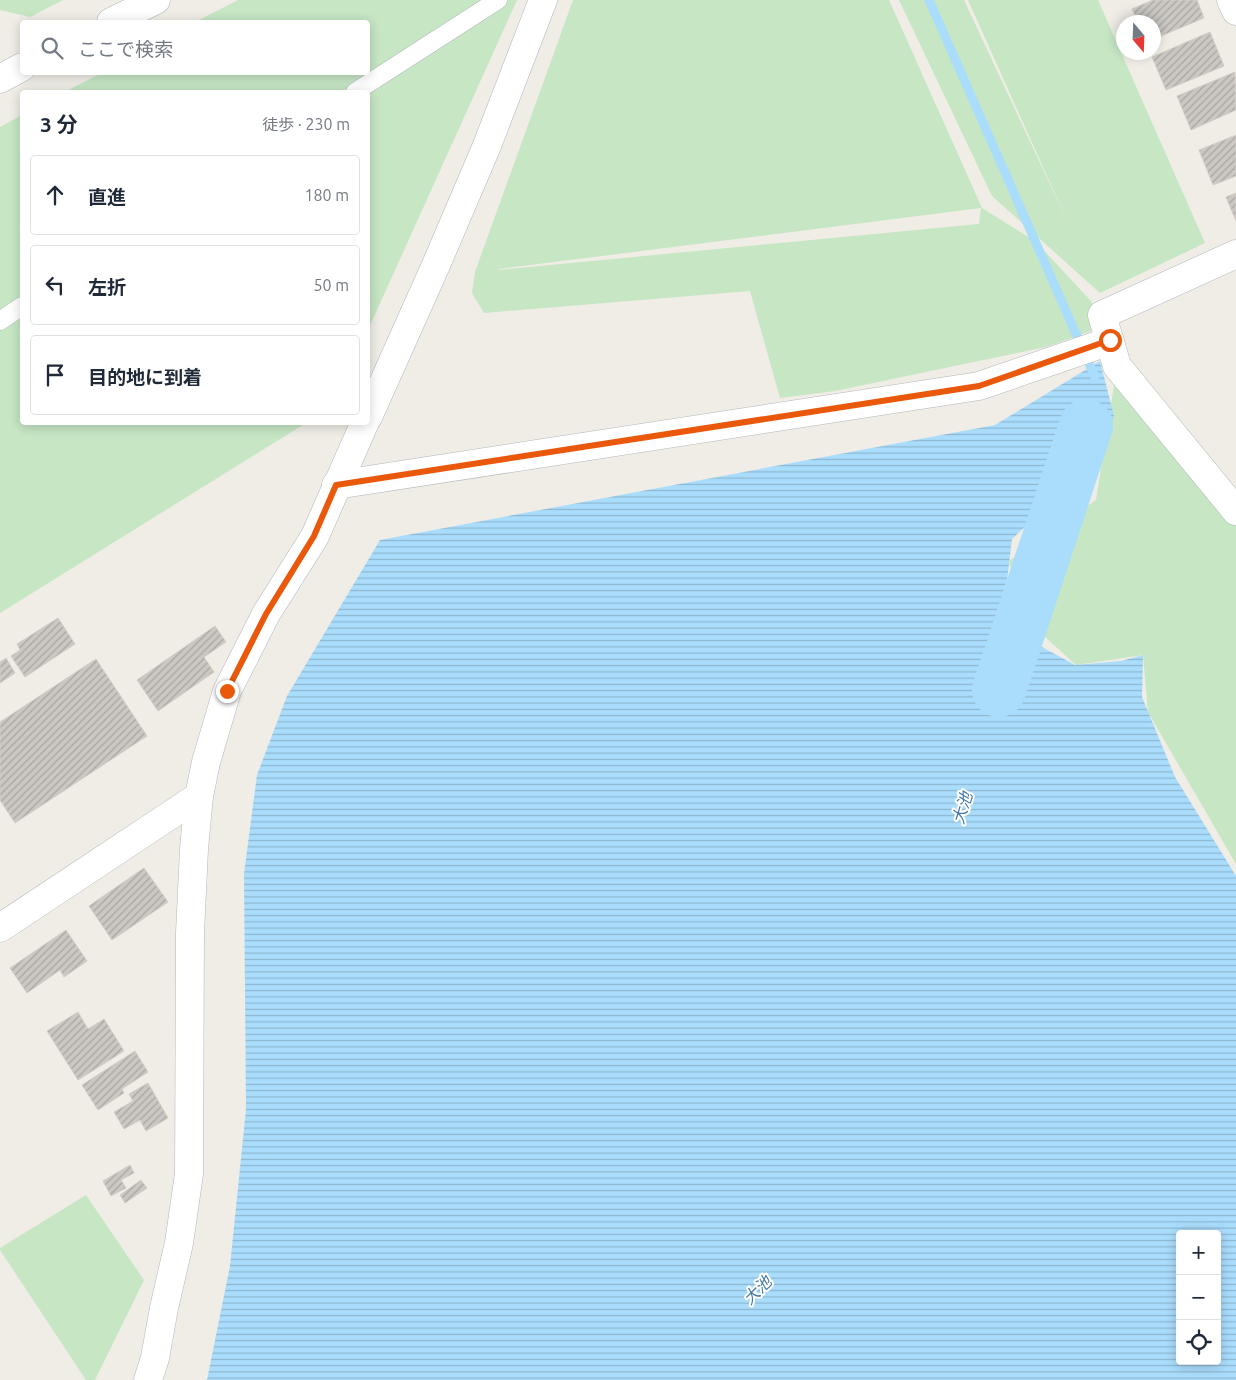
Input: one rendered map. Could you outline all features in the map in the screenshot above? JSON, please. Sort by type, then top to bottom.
[{"type":"street","points":[[115,20],[156,0]]},
{"type":"street","points":[[370,413],[436,266],[482,157],[543,0]]},
{"type":"street","points":[[1231,0],[1236,11]]},
{"type":"street","points":[[0,79],[20,68]]},
{"type":"street","points":[[1236,254],[1102,315],[1117,366],[1236,511]]},
{"type":"street","points":[[336,485],[979,386],[1110,340]]},
{"type":"street","points":[[148,1380],[155,1358],[179,1243],[189,1174],[190,933],[194,849],[199,796],[206,762],[227,691],[266,614],[314,536],[364,425]]},
{"type":"street","points":[[0,928],[199,796]]},
{"type":"lane","points":[[358,90],[498,0]]},
{"type":"lane","points":[[0,320],[20,307]]},
{"type":"green space","points":[[0,0],[63,0],[30,17],[0,10]]},
{"type":"green space","points":[[238,0],[517,0],[370,326],[370,90],[68,90],[98,75],[370,75],[370,20],[199,20]]},
{"type":"green space","points":[[573,0],[889,0],[982,208],[1035,241],[1091,301],[1105,326],[1046,347],[835,391],[780,398],[750,291],[484,313],[472,293],[475,272]],"holes":[[[981,208],[979,224],[498,270]]]},
{"type":"green space","points":[[899,0],[964,0],[1069,225],[968,0],[1098,0],[1116,41],[1116,60],[1124,60],[1205,243],[1100,293],[992,196]]},
{"type":"green space","points":[[20,116],[20,425],[303,425],[0,613],[0,127]]},
{"type":"green space","points":[[1117,366],[1236,519],[1236,864],[1148,712],[1143,655],[1076,665],[1023,617],[1009,561],[1096,500]]},
{"type":"green space","points":[[86,1195],[144,1280],[95,1380],[86,1380],[0,1250],[0,1248]]},
{"type":"water","points":[[1100,361],[1114,416],[1096,478],[1048,505],[1012,539],[1006,589],[1033,642],[1075,665],[1121,661],[1143,655],[1142,697],[1175,777],[1236,876],[1236,1380],[207,1380],[230,1266],[246,1109],[244,874],[257,775],[287,696],[380,540],[995,425]]},
{"type":"building","points":[[1153,0],[1197,0],[1204,18],[1161,36],[1161,15],[1135,15],[1132,9]]},
{"type":"building","points":[[1210,32],[1224,66],[1166,90],[1153,60],[1161,60],[1161,53]]},
{"type":"building","points":[[1235,72],[1236,110],[1191,130],[1177,96]]},
{"type":"building","points":[[1236,135],[1236,176],[1213,185],[1199,150]]},
{"type":"building","points":[[1236,193],[1236,221],[1226,197]]},
{"type":"building","points":[[58,618],[75,644],[25,677],[11,656],[20,650],[17,644]]},
{"type":"building","points":[[215,626],[226,642],[204,657],[214,672],[158,711],[137,680]]},
{"type":"building","points":[[6,658],[15,673],[0,683],[0,662]]},
{"type":"building","points":[[96,659],[147,736],[15,823],[0,800],[0,722]]},
{"type":"building","points":[[144,868],[168,902],[112,940],[89,906]]},
{"type":"building","points":[[66,930],[87,961],[64,977],[60,970],[27,993],[10,968]]},
{"type":"building","points":[[78,1012],[88,1029],[104,1019],[124,1051],[78,1080],[47,1031]]},
{"type":"building","points":[[135,1051],[148,1072],[122,1089],[124,1093],[98,1110],[82,1085]]},
{"type":"building","points":[[148,1083],[168,1118],[146,1131],[140,1120],[124,1129],[114,1112],[133,1101],[129,1094]]},
{"type":"building","points":[[130,1165],[134,1173],[121,1180],[126,1188],[111,1196],[103,1181]]},
{"type":"building","points":[[141,1180],[147,1188],[125,1203],[120,1195]]},
{"type":"waterway","points":[[929,0],[1095,377]]},
{"type":"waterway","name":"大池","points":[[999,690],[1086,426]]},
{"type":"route","points":[[227,691],[266,614],[314,536],[336,485],[979,386],[1110,340]]}]
